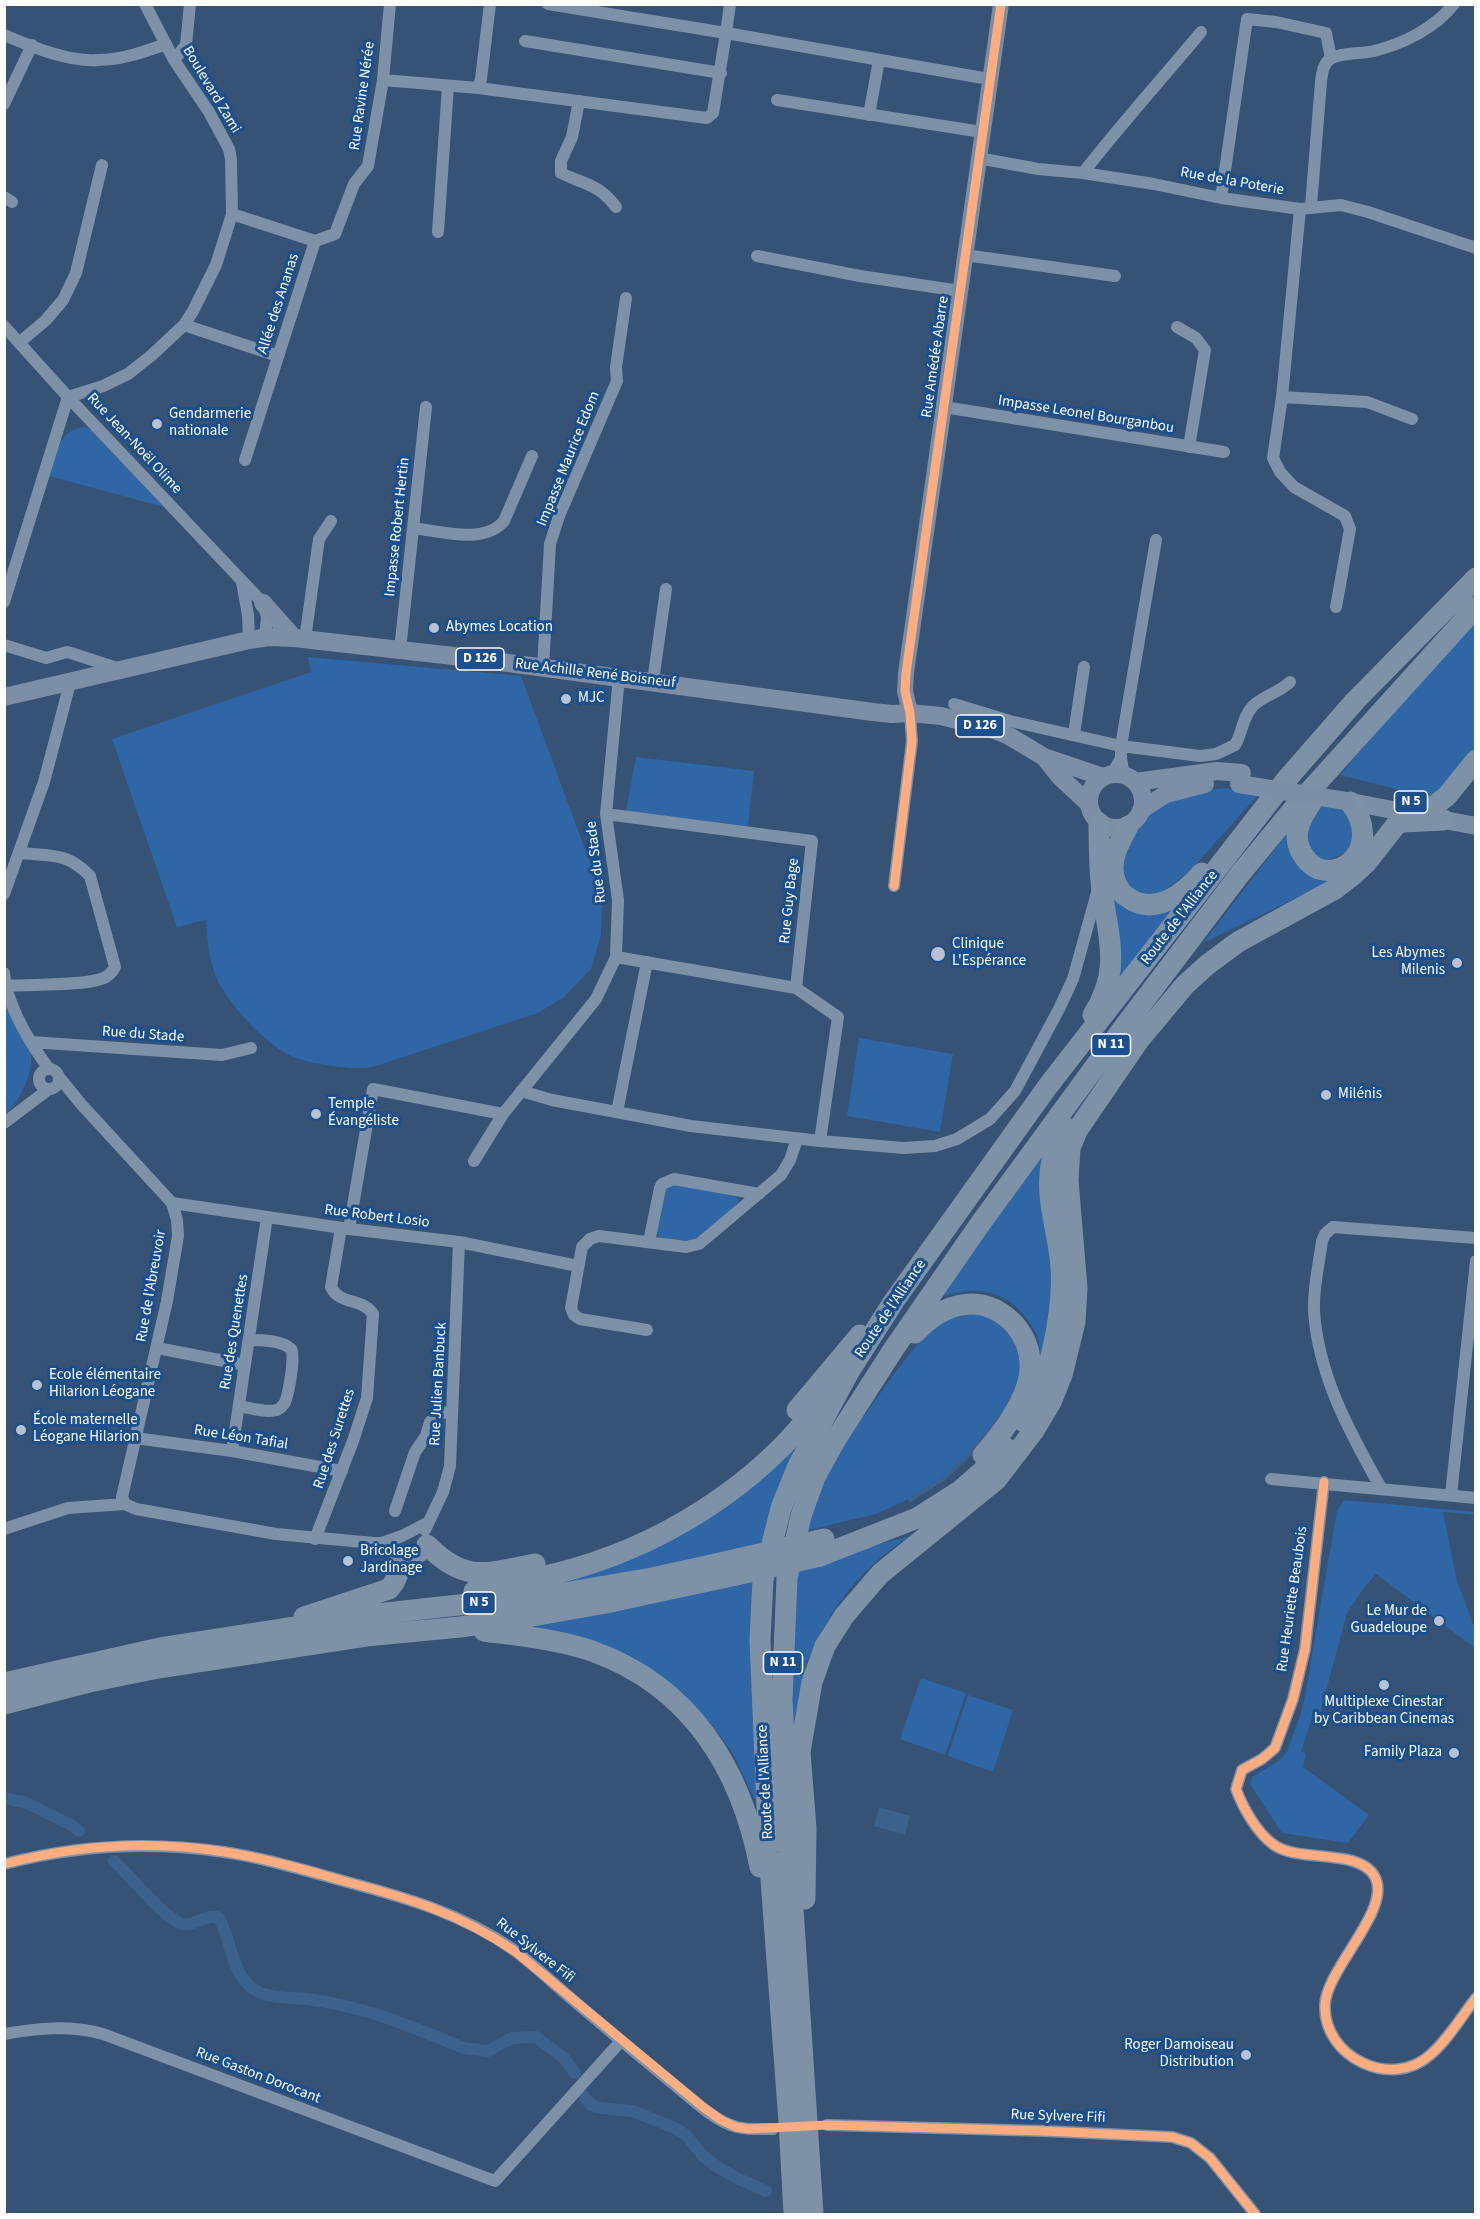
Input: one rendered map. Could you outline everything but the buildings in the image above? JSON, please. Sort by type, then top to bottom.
[{"type":"highway","name":"Route de l'Alliance","points":[[813,2214],[810,2158],[770,1853],[760,1640],[763,1580],[781,1508],[798,1466],[850,1370],[894,1301],[1048,1086],[1286,780],[1355,701],[1434,618],[1476,578]]},
{"type":"highway","name":"Route de l'Alliance","points":[[794,2214],[789,2121],[789,2002],[782,1700],[787,1578],[801,1516],[815,1477],[836,1439],[893,1350],[980,1224],[1240,874],[1344,752],[1476,609]]},
{"type":"highway","points":[[1135,818],[1113,861],[1116,884],[1121,892],[1138,904],[1148,906],[1170,900],[1185,890],[1218,854],[1361,684],[1434,618]]},
{"type":"highway","points":[[1344,752],[1298,824],[1296,837],[1299,848],[1314,867],[1321,870],[1337,869],[1354,859],[1360,849],[1364,835],[1363,827],[1360,816],[1347,798]]},
{"type":"highway","points":[[789,2002],[805,1950],[806,1828],[800,1752],[812,1682],[825,1646],[861,1595],[880,1574],[996,1479],[1017,1455],[1051,1402],[1062,1375],[1075,1322],[1077,1288],[1068,1180],[1070,1148],[1078,1130],[1139,1040],[1185,985],[1238,942],[1343,882],[1367,862],[1396,825],[1438,813],[1447,796],[1476,760]]},
{"type":"highway","points":[[1048,1086],[1100,1004],[1111,974],[1111,948],[1101,876],[1099,823]]},
{"type":"highway","points":[[822,1548],[917,1518],[961,1491],[1001,1455],[1030,1413],[1044,1378],[1058,1322],[1061,1268],[1051,1197],[1051,1166],[1063,1130],[1103,1057]]},
{"type":"highway","points":[[284,1625],[345,1602],[389,1589],[395,1583],[411,1543],[454,1569],[480,1574],[555,1561],[611,1544],[665,1518],[722,1483],[786,1423],[850,1346],[894,1301]]},
{"type":"highway","points":[[822,1548],[918,1504],[976,1464],[996,1441],[1012,1417],[1027,1384],[1030,1364],[1027,1342],[1008,1318],[996,1310],[978,1305],[957,1306],[940,1312],[893,1350]]},
{"type":"highway","points":[[218,1639],[556,1574],[647,1542],[708,1507],[765,1463],[796,1432],[850,1370]]},
{"type":"highway","points":[[822,1548],[893,1538],[967,1504]]},
{"type":"highway","name":"N 5","points":[[4,1704],[89,1682],[260,1651],[366,1636],[460,1628],[606,1603],[737,1567],[822,1548]]},
{"type":"highway","name":"N 5","points":[[4,1683],[160,1648],[386,1613],[558,1594],[652,1578],[737,1567]]},
{"type":"highway","points":[[460,1628],[562,1643],[598,1654],[628,1667],[660,1687],[695,1722],[712,1743],[738,1788],[755,1840],[760,1868],[766,1961],[789,2002]]},
{"type":"highway","points":[[810,2158],[821,2214]]},
{"type":"main road","points":[[263,603],[300,638]]},
{"type":"main road","name":"Rue Achille René Boisneuf","points":[[70,683],[257,639],[300,638],[653,681],[882,713],[941,716],[992,729],[1010,736],[1044,756],[1119,769]]},
{"type":"main road","name":"D 126","points":[[4,697],[70,683]]},
{"type":"main road","name":"Rue Achille René Boisneuf","points":[[1044,756],[1060,777],[1089,804]]},
{"type":"main road","points":[[1119,769],[1141,790],[1143,800],[1135,818],[1113,828],[1099,823],[1090,812],[1089,804],[1092,788],[1119,769]]},
{"type":"main road","name":"N 5","points":[[1119,769],[1217,771],[1240,778],[1347,798],[1438,813],[1476,814]]},
{"type":"main road","name":"N 5","points":[[1135,818],[1158,799],[1179,789],[1240,778]]},
{"type":"main road","name":"N 5","points":[[1438,813],[1476,826]]},
{"type":"street","name":"Boulevard Zami","points":[[68,397],[103,386],[128,374],[184,325],[216,264],[232,214],[229,149],[209,112],[174,60],[145,4]]},
{"type":"street","points":[[174,60],[186,45],[190,4]]},
{"type":"street","name":"Rue Ravine Nérée","points":[[315,241],[335,234],[354,184],[368,166],[383,80],[390,4]]},
{"type":"street","points":[[478,88],[490,4]]},
{"type":"street","points":[[548,4],[989,79]]},
{"type":"street","points":[[383,80],[478,88],[707,118],[713,113],[730,4]]},
{"type":"street","name":"Rue Amédée Abarre","points":[[910,713],[905,691],[906,673],[1001,4]]},
{"type":"street","points":[[1336,606],[1350,529],[1345,516],[1294,487],[1280,472],[1273,458],[1324,65],[1331,58],[1375,51],[1401,42],[1436,22],[1454,4]]},
{"type":"street","points":[[1221,198],[1247,19],[1276,22],[1326,33],[1331,58]]},
{"type":"street","points":[[1083,173],[1119,127],[1158,85],[1201,32]]},
{"type":"street","points":[[4,35],[55,54],[96,61],[140,53],[166,44]]},
{"type":"street","points":[[525,41],[721,73]]},
{"type":"street","points":[[4,104],[32,45]]},
{"type":"street","points":[[869,115],[879,60]]},
{"type":"street","points":[[438,232],[448,86]]},
{"type":"street","points":[[777,100],[982,132]]},
{"type":"street","points":[[579,101],[572,136],[561,161],[561,173],[598,188],[616,207]]},
{"type":"street","name":"Rue de la Poterie","points":[[978,158],[1038,169],[1083,173],[1154,184],[1221,198],[1305,208],[1341,205],[1476,248]]},
{"type":"street","points":[[20,342],[46,320],[63,300],[76,273],[102,165]]},
{"type":"street","name":"Allée des Ananas","points":[[232,214],[315,241],[245,460]]},
{"type":"street","points":[[965,255],[1115,276]]},
{"type":"street","points":[[757,256],[860,276],[960,291]]},
{"type":"street","name":"Impasse Maurice Edom","points":[[543,668],[550,544],[559,516],[617,381],[616,367],[626,297]]},
{"type":"street","points":[[184,325],[278,356]]},
{"type":"street","name":"Rue Jean-Noël Olime","points":[[4,326],[263,603]]},
{"type":"street","points":[[1177,327],[1196,338],[1205,350],[1189,447]]},
{"type":"street","points":[[4,603],[68,397]]},
{"type":"street","points":[[1282,397],[1366,402],[1412,419]]},
{"type":"street","name":"Impasse Leonel Bourganbou","points":[[944,407],[1224,452]]},
{"type":"street","name":"Impasse Robert Hertin","points":[[400,650],[426,408]]},
{"type":"street","points":[[413,528],[473,535],[499,527],[504,521],[532,456]]},
{"type":"street","points":[[300,638],[319,539],[331,521]]},
{"type":"street","points":[[1119,769],[1156,540]]},
{"type":"street","points":[[242,582],[248,615],[257,639]]},
{"type":"street","points":[[653,681],[666,589]]},
{"type":"street","points":[[257,639],[267,617],[263,603]]},
{"type":"street","points":[[4,645],[46,658],[67,652],[122,670]]},
{"type":"street","points":[[1074,734],[1084,667]]},
{"type":"street","name":"Rue du Stade","points":[[474,1161],[502,1114],[597,999],[616,957],[618,900],[606,814],[619,677]]},
{"type":"street","points":[[954,704],[1010,721],[1074,734],[1119,769],[1230,749],[1237,741],[1244,718],[1255,704],[1281,690],[1290,682]]},
{"type":"street","points":[[6,888],[44,782],[70,683]]},
{"type":"street","points":[[894,886],[912,741],[910,713]]},
{"type":"street","name":"Rue Guy Bage","points":[[606,814],[812,841],[796,988]]},
{"type":"street","points":[[5,986],[89,982],[103,979],[116,967],[90,876],[80,866],[63,857],[20,853]]},
{"type":"street","points":[[522,1091],[552,1100],[691,1126],[797,1139],[904,1148],[935,1146],[957,1139],[990,1119],[1015,1091],[1073,979],[1101,876]]},
{"type":"street","points":[[616,957],[796,988],[838,1017],[820,1141]]},
{"type":"street","points":[[617,1112],[646,962]]},
{"type":"street","points":[[4,973],[5,986],[12,1005],[49,1079],[81,1104],[172,1203]]},
{"type":"street","name":"Rue du Stade","points":[[31,1042],[222,1055],[251,1048]]},
{"type":"street","points":[[4,1124],[26,1105],[49,1079]]},
{"type":"street","points":[[345,1228],[373,1089],[502,1114]]},
{"type":"street","points":[[647,1330],[580,1319],[574,1315],[571,1308],[582,1247],[599,1236],[686,1247],[699,1244],[781,1175],[790,1160],[797,1139]]},
{"type":"street","points":[[649,1242],[660,1188],[668,1181],[674,1179],[759,1194]]},
{"type":"street","name":"Rue Robert Losio","points":[[172,1203],[459,1242],[578,1266]]},
{"type":"street","name":"Rue de l'Abreuvoir","points":[[125,1504],[122,1497],[157,1348],[178,1236],[177,1220],[172,1203]]},
{"type":"street","name":"Rue des Quenettes","points":[[232,1451],[267,1217]]},
{"type":"street","points":[[1381,1488],[1337,1404],[1321,1351],[1314,1301],[1325,1234],[1333,1227],[1476,1238]]},
{"type":"street","name":"Rue des Surettes","points":[[315,1539],[342,1471],[367,1398],[373,1314],[367,1306],[338,1296],[331,1287],[345,1228]]},
{"type":"street","name":"Rue Julien Banbuck","points":[[125,1504],[146,1511],[315,1539],[411,1543],[427,1523],[443,1492],[450,1466],[459,1242]]},
{"type":"street","points":[[1451,1495],[1476,1261]]},
{"type":"street","points":[[239,1406],[269,1411],[278,1410],[284,1406],[290,1378],[293,1353],[291,1349],[266,1341],[250,1340]]},
{"type":"street","points":[[157,1348],[245,1365]]},
{"type":"street","points":[[395,1511],[415,1452],[426,1436],[430,1422],[439,1413],[453,1412]]},
{"type":"street","name":"Rue Léon Tafial","points":[[135,1438],[232,1451],[342,1471]]},
{"type":"street","points":[[1271,1479],[1476,1497]]},
{"type":"street","name":"Rue Heuriette Beaubois","points":[[1324,1482],[1307,1632],[1293,1699],[1275,1748],[1242,1770],[1236,1789],[1255,1824],[1275,1846],[1296,1854],[1347,1860],[1362,1865],[1376,1878],[1378,1893],[1361,1934],[1327,1990],[1324,2012],[1330,2031],[1347,2054],[1372,2068],[1392,2070],[1412,2067],[1437,2048],[1476,1998]]},
{"type":"street","points":[[4,1529],[68,1508],[125,1504]]},
{"type":"street","name":"Rue Sylvere Fifi","points":[[4,1864],[53,1853],[147,1844],[227,1852],[411,1899],[453,1915],[487,1932],[523,1958],[621,2041],[722,2121],[736,2127],[773,2129]]},
{"type":"street","name":"Rue Gaston Dorocant","points":[[4,2034],[57,2028],[86,2029],[103,2034],[495,2181],[621,2041]]},
{"type":"street","name":"Rue Sylvere Fifi","points":[[827,2125],[1172,2137],[1191,2143],[1204,2153],[1255,2214]]},
{"type":"shaded area","points":[[85,427],[91,430],[164,507],[49,476],[56,452],[64,438],[76,429]]},
{"type":"shaded area","points":[[1475,624],[1475,748],[1452,780],[1432,798],[1340,775],[1413,690]]},
{"type":"shaded area","points":[[308,657],[521,676],[602,895],[601,934],[591,969],[564,997],[538,1013],[369,1068],[340,1067],[293,1057],[261,1035],[239,1012],[217,979],[212,965],[206,920],[177,927],[112,739],[311,672]]},
{"type":"shaded area","points":[[636,757],[754,771],[748,827],[626,811]]},
{"type":"shaded area","points":[[1225,788],[1261,792],[1189,872],[1161,893],[1145,896],[1131,889],[1120,878],[1124,842],[1145,820],[1151,809],[1182,793]]},
{"type":"shaded area","points":[[1319,803],[1345,807],[1359,824],[1347,852],[1325,861],[1309,851],[1302,828]]},
{"type":"shaded area","points":[[1292,827],[1333,880],[1203,943]]},
{"type":"shaded area","points":[[1112,892],[1122,902],[1186,896],[1114,985]]},
{"type":"shaded area","points":[[4,996],[25,1037],[31,1058],[31,1067],[25,1086],[16,1102],[5,1114]]},
{"type":"shaded area","points":[[859,1038],[953,1054],[940,1132],[847,1116]]},
{"type":"shaded area","points":[[1051,1140],[1055,1282],[1041,1367],[1037,1335],[1021,1312],[1012,1304],[1003,1298],[981,1291],[945,1296],[942,1292]]},
{"type":"shaded area","points":[[670,1184],[731,1193],[738,1198],[739,1202],[695,1242],[661,1239],[656,1232],[664,1190]]},
{"type":"shaded area","points":[[980,1308],[1019,1337],[1022,1372],[1012,1400],[960,1466],[911,1498],[876,1514],[805,1531],[809,1511],[840,1449],[897,1370],[936,1321]]},
{"type":"shaded area","points":[[797,1443],[783,1479],[767,1543],[573,1584],[474,1594],[639,1555]]},
{"type":"shaded area","points":[[1344,1500],[1476,1512],[1475,1515],[1443,1512],[1457,1581],[1475,1629],[1475,1648],[1376,1574],[1347,1613],[1320,1713],[1314,1711],[1301,1752],[1306,1753],[1303,1767],[1369,1815],[1348,1843],[1282,1833],[1250,1784],[1252,1777],[1280,1760],[1287,1752],[1303,1707],[1337,1511]]},
{"type":"shaded area","points":[[910,1536],[867,1570],[833,1612],[805,1667],[797,1725],[793,1726],[790,1618],[796,1566]]},
{"type":"shaded area","points":[[756,1575],[757,1805],[735,1757],[716,1730],[682,1692],[631,1656],[593,1641],[534,1627],[515,1625]]},
{"type":"shaded area","points":[[921,1678],[966,1693],[945,1755],[900,1739]]},
{"type":"shaded area","points":[[968,1695],[1013,1710],[993,1772],[948,1756]]},
{"type":"shaded area","points":[[879,1807],[910,1816],[905,1835],[874,1826]]},
{"type":"waterway","points":[[1008,1404],[1015,1389]]},
{"type":"waterway","points":[[910,1500],[945,1478],[972,1452],[996,1423]]},
{"type":"waterway","points":[[4,1798],[27,1803],[79,1831]]},
{"type":"waterway","points":[[114,1861],[157,1906],[176,1921],[188,1924],[209,1917],[219,1918],[239,1973],[258,1992],[278,1997],[347,2006],[406,2025],[464,2048],[488,2051],[512,2038],[536,2037],[564,2058],[575,2073]]},
{"type":"waterway","points":[[583,2095],[591,2105],[633,2111],[677,2129],[687,2136],[702,2155],[716,2166],[766,2191]]},
{"type":"cycle path","points":[[894,886],[912,741],[910,713],[905,691],[906,673],[1001,4]]},
{"type":"cycle path","points":[[1324,1482],[1305,1649],[1293,1699],[1275,1748],[1262,1759],[1242,1770],[1236,1789],[1251,1820],[1274,1845],[1299,1854],[1357,1862],[1375,1877],[1378,1890],[1374,1906],[1367,1923],[1336,1974],[1328,1991],[1325,2005],[1327,2024],[1335,2040],[1347,2053],[1362,2063],[1379,2068],[1397,2069],[1414,2065],[1430,2055],[1443,2042],[1476,1998]]},
{"type":"cycle path","points":[[4,1864],[59,1852],[114,1846],[197,1848],[240,1854],[388,1893],[452,1916],[516,1952],[703,2107],[736,2127],[749,2129],[827,2125],[1172,2137],[1191,2143],[1210,2158],[1255,2214]]},
{"type":"place","name":"Gendarmerie nationale","points":[[157,424]]},
{"type":"place","name":"Abymes Location","points":[[434,628]]},
{"type":"place","name":"MJC","points":[[566,699]]},
{"type":"place","name":"Clinique L'Espérance","points":[[938,954]]},
{"type":"place","name":"Les Abymes Milenis","points":[[1457,963]]},
{"type":"place","name":"Milénis","points":[[1326,1095]]},
{"type":"place","name":"Temple Évangéliste","points":[[316,1114]]},
{"type":"place","name":"Ecole élémentaire Hilarion Léogane","points":[[37,1385]]},
{"type":"place","name":"École maternelle Léogane Hilarion","points":[[21,1430]]},
{"type":"place","name":"Bricolage Jardinage","points":[[348,1561]]},
{"type":"place","name":"Le Mur de Guadeloupe","points":[[1439,1621]]},
{"type":"place","name":"Multiplexe Cinestar by Caribbean Cinemas","points":[[1384,1685]]},
{"type":"place","name":"Family Plaza","points":[[1454,1753]]},
{"type":"place","name":"Roger Damoiseau Distribution","points":[[1246,2055]]}]
